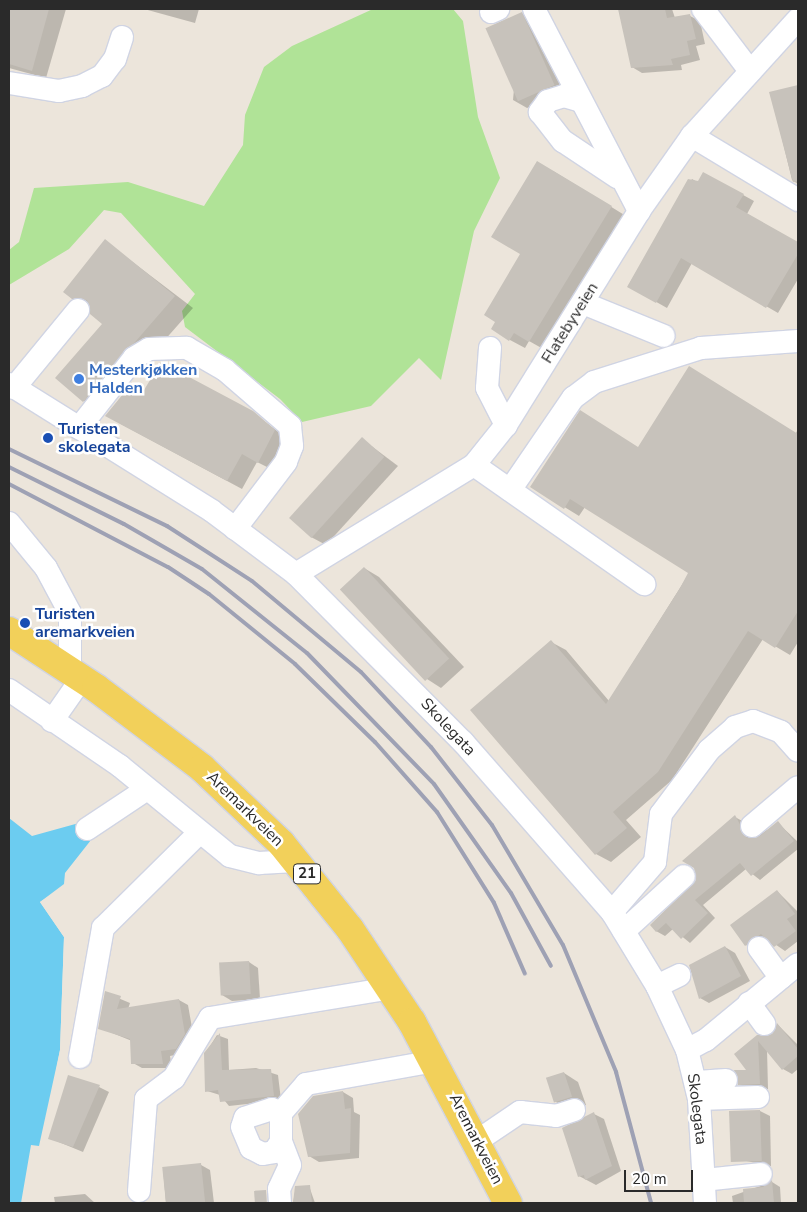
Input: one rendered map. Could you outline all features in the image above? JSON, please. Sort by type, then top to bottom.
[{"type":"main road","name":"Aremarkveien","points":[[9,631],[76,674],[202,768],[296,861],[391,988],[434,1061],[477,1141],[503,1202]]},
{"type":"street","points":[[534,9],[639,211]]},
{"type":"street","points":[[703,9],[750,71]]},
{"type":"street","name":"Flatebyveien","points":[[296,574],[474,465],[506,425],[639,211],[692,136],[798,19]]},
{"type":"street","points":[[9,83],[60,91],[82,86],[102,76],[115,59],[122,37]]},
{"type":"street","points":[[581,101],[564,96],[548,101],[540,112],[564,141],[624,182]]},
{"type":"street","points":[[692,136],[798,200]]},
{"type":"street","points":[[583,303],[664,336]]},
{"type":"street","points":[[11,386],[78,310]]},
{"type":"street","points":[[510,490],[573,398],[594,382],[701,348],[798,341]]},
{"type":"street","points":[[79,428],[134,358],[149,349],[188,348],[225,370],[290,426],[292,446],[286,462],[235,529]]},
{"type":"street","points":[[490,348],[487,388],[506,425]]},
{"type":"street","name":"Skolegata","points":[[11,386],[235,529],[296,574],[463,742],[612,912],[657,986],[687,1050],[698,1090],[705,1203]]},
{"type":"street","points":[[474,465],[644,584]]},
{"type":"street","points":[[9,523],[46,568],[70,613],[76,674],[52,721]]},
{"type":"street","points":[[9,690],[120,766],[198,834],[230,856],[259,863],[296,861]]},
{"type":"street","points":[[612,912],[655,862],[661,814],[709,750],[735,727],[753,721],[781,732],[798,751]]},
{"type":"street","points":[[752,826],[798,787]]},
{"type":"street","points":[[87,829],[147,789]]},
{"type":"street","points":[[80,1058],[103,928],[198,834]]},
{"type":"street","points":[[624,931],[684,876]]},
{"type":"street","points":[[687,1050],[790,971],[759,948]]},
{"type":"street","points":[[657,986],[680,976]]},
{"type":"street","points":[[139,1191],[146,1099],[174,1078],[190,1056],[210,1018],[391,988]]},
{"type":"street","points":[[750,1003],[764,1024]]},
{"type":"street","points":[[167,1057],[190,1056]]},
{"type":"street","points":[[280,1203],[279,1189],[290,1165],[281,1142],[281,1113],[306,1084],[434,1061]]},
{"type":"street","points":[[698,1090],[726,1080]]},
{"type":"street","points":[[698,1090],[758,1098]]},
{"type":"street","points":[[477,1141],[520,1112],[556,1116],[574,1110]]},
{"type":"street","points":[[281,1113],[256,1111],[245,1118],[242,1127],[251,1148],[263,1154],[274,1152],[281,1142]]},
{"type":"street","points":[[704,1180],[762,1174]]},
{"type":"green space","points":[[373,9],[453,9],[463,21],[478,117],[500,178],[474,231],[441,380],[419,358],[371,406],[302,422],[280,399],[185,327],[182,311],[195,294],[121,213],[104,210],[69,249],[9,285],[9,250],[19,242],[34,188],[128,182],[204,206],[243,145],[245,115],[264,67],[292,46]]},
{"type":"water","points":[[9,818],[32,836],[79,823],[91,840],[65,873],[64,884],[40,902],[64,937],[60,1050],[39,1146],[31,1145],[21,1203],[9,1203]]},
{"type":"pier","points":[[49,896],[43,903],[67,937],[62,1050],[42,1144],[60,1050],[64,937],[40,902]]},
{"type":"building","points":[[9,9],[49,9],[32,71],[9,64]]},
{"type":"building","points":[[618,9],[665,9],[667,18],[690,14],[696,39],[687,41],[690,55],[671,59],[673,65],[631,68]]},
{"type":"building","points":[[522,12],[555,85],[518,101],[485,28]]},
{"type":"building","points":[[798,85],[798,181],[793,182],[769,92]]},
{"type":"building","points":[[537,161],[612,206],[529,342],[514,333],[509,341],[491,329],[495,322],[484,315],[520,254],[491,237]]},
{"type":"building","points":[[703,172],[744,194],[736,207],[798,242],[798,254],[766,308],[681,258],[656,303],[627,287],[688,179],[698,181]]},
{"type":"building","points":[[105,239],[175,296],[83,402],[55,378],[102,324],[90,314],[87,300],[72,299],[63,292]]},
{"type":"building","points":[[161,362],[253,411],[275,430],[258,463],[242,454],[227,481],[105,416],[128,388],[141,395]]},
{"type":"building","points":[[689,366],[798,434],[798,611],[775,648],[748,631],[658,772],[613,812],[627,828],[595,855],[470,710],[551,640],[606,704],[680,588],[688,573],[570,499],[564,509],[530,487],[580,410],[638,447]]},
{"type":"building","points":[[362,437],[384,457],[311,538],[289,518]]},
{"type":"building","points":[[364,567],[449,658],[425,681],[340,590]]},
{"type":"building","points":[[735,815],[747,838],[760,836],[778,821],[794,841],[751,876],[740,863],[695,900],[708,913],[681,939],[666,923],[656,932],[650,925],[696,880],[694,868],[682,861]]},
{"type":"building","points":[[777,890],[795,914],[787,919],[796,931],[774,947],[761,934],[745,946],[730,925]]},
{"type":"building","points":[[725,946],[741,976],[699,999],[689,965]]},
{"type":"building","points":[[249,961],[251,994],[221,996],[219,963]]},
{"type":"building","points":[[105,991],[121,996],[117,1009],[179,999],[185,1034],[176,1049],[161,1051],[163,1064],[131,1064],[130,1039],[98,1029]]},
{"type":"building","points":[[777,1023],[798,1049],[798,1056],[782,1070],[758,1041],[760,1084],[738,1085],[734,1070],[746,1070],[734,1054],[757,1035],[772,1034]]},
{"type":"building","points":[[220,1033],[222,1070],[271,1069],[274,1096],[220,1102],[218,1090],[205,1092],[204,1053]]},
{"type":"building","points":[[564,1072],[572,1097],[554,1103],[546,1078]]},
{"type":"building","points":[[68,1075],[100,1085],[73,1147],[48,1139]]},
{"type":"building","points":[[343,1091],[345,1109],[351,1108],[350,1153],[308,1157],[298,1114],[313,1096]]},
{"type":"building","points":[[760,1110],[762,1161],[731,1162],[729,1111]]},
{"type":"building","points":[[594,1112],[612,1166],[585,1180],[584,1175],[578,1177],[562,1128]]},
{"type":"building","points":[[201,1163],[205,1203],[166,1203],[162,1167]]},
{"type":"building","points":[[772,1180],[774,1203],[744,1203],[743,1189],[763,1187]]},
{"type":"building","points":[[310,1185],[312,1203],[293,1203],[295,1186]]},
{"type":"building","points":[[266,1190],[267,1203],[255,1203],[254,1191]]},
{"type":"railway","points":[[9,449],[167,526],[252,581],[361,672],[431,747],[492,825],[563,945],[616,1072],[651,1203]]},
{"type":"railway","points":[[9,467],[124,524],[202,569],[307,653],[434,784],[511,893],[551,966]]},
{"type":"railway","points":[[9,484],[168,567],[209,594],[295,664],[375,742],[437,812],[494,903],[525,974]]},
{"type":"place","name":"Mesterkjøkken Halden","points":[[79,379]]},
{"type":"place","name":"Turisten skolegata","points":[[48,438]]},
{"type":"place","name":"Turisten aremarkveien","points":[[25,623]]}]
